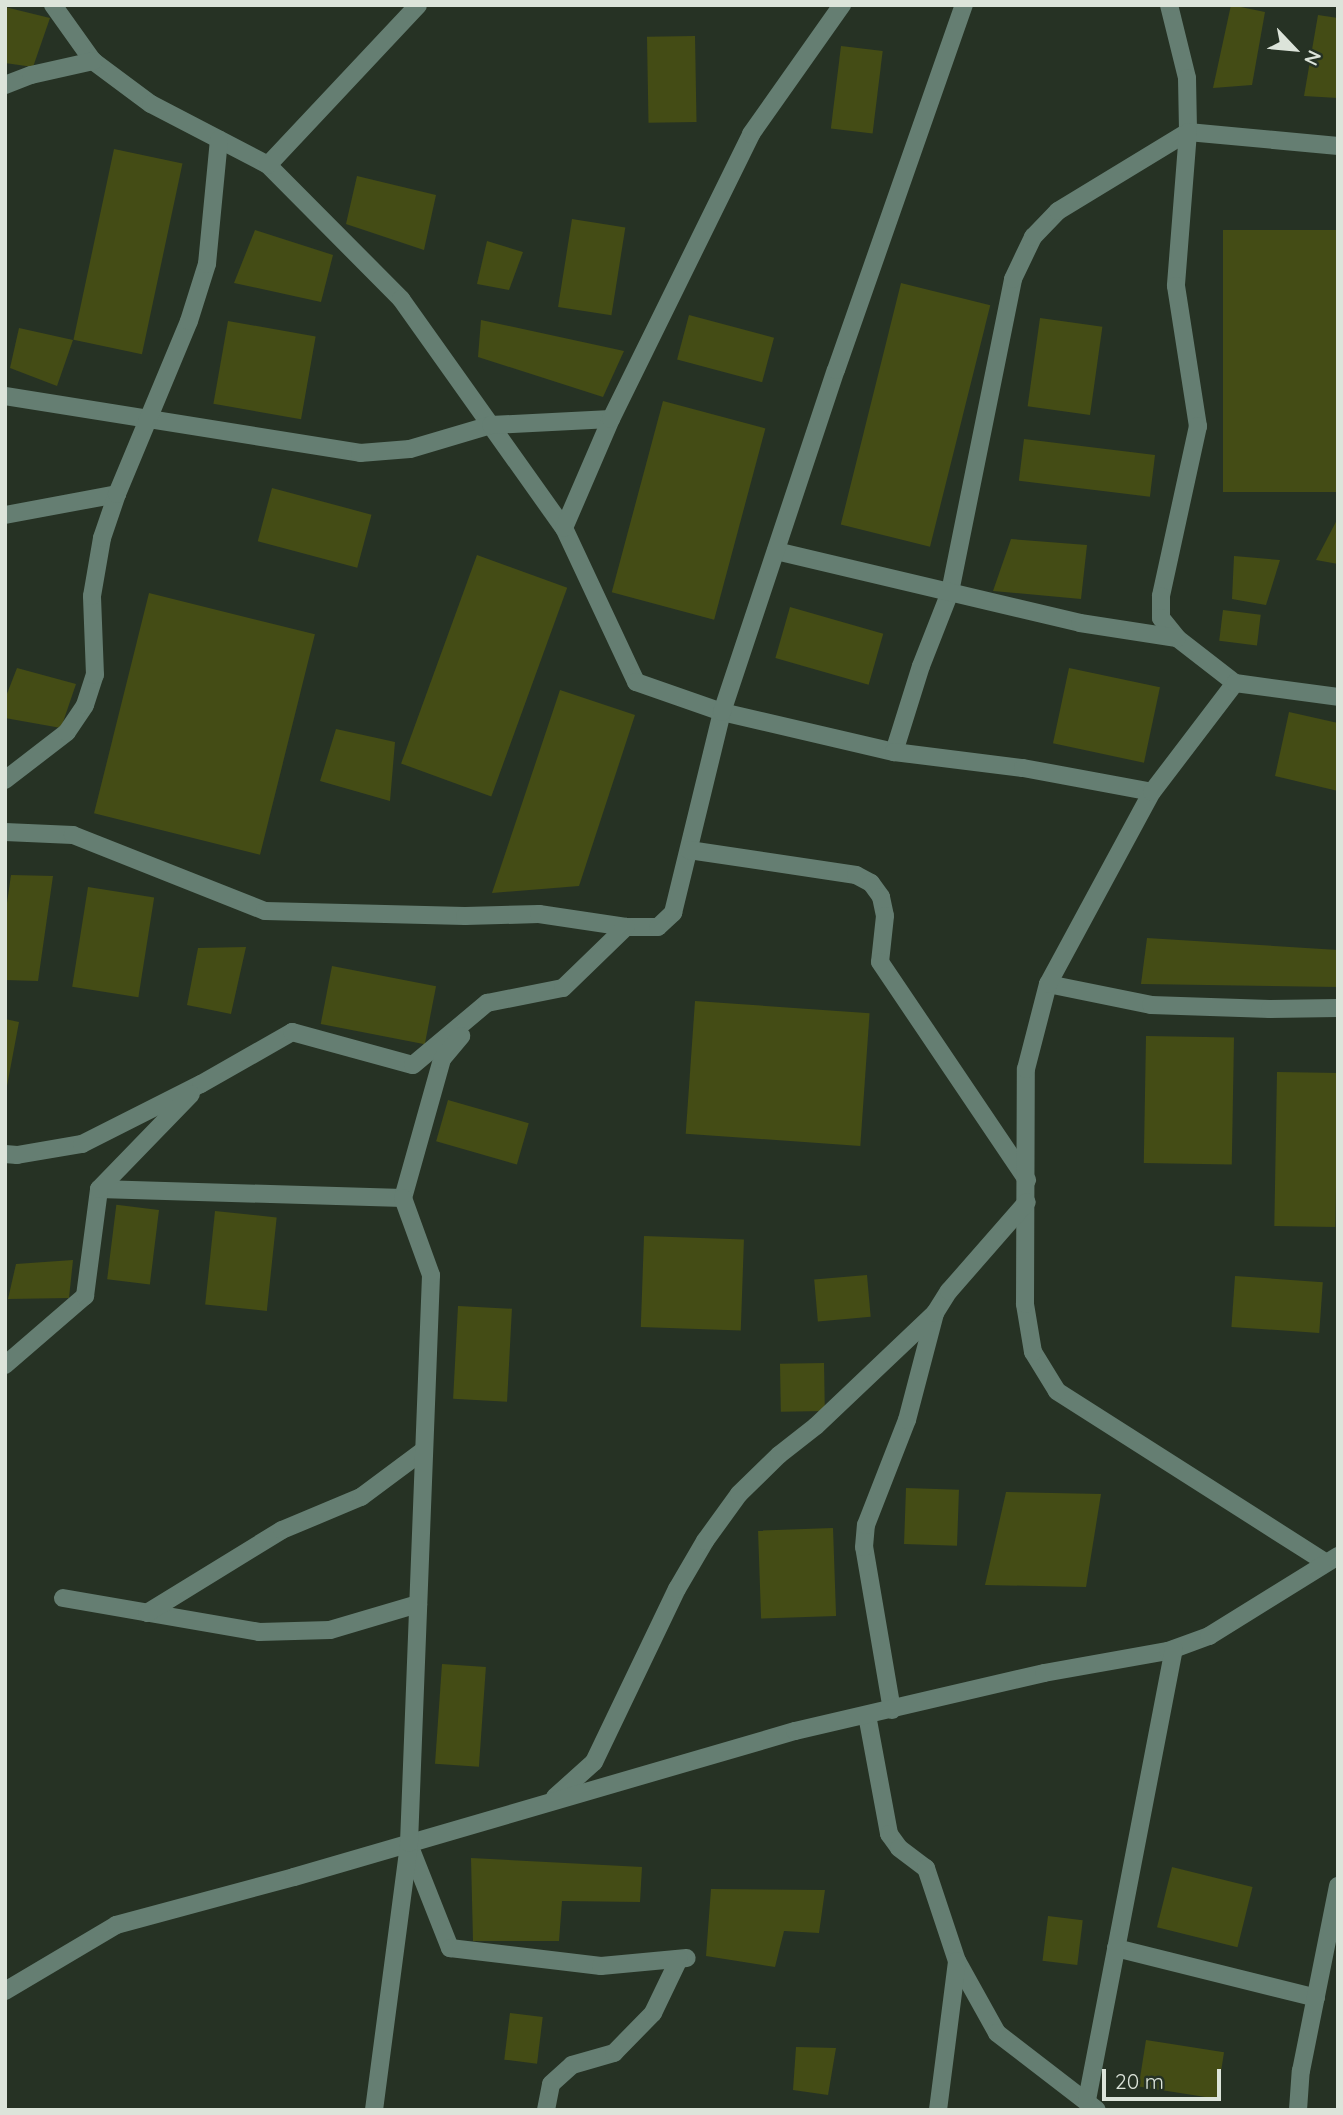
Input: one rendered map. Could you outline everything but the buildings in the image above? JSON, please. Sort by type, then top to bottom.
[{"type":"street","points":[[53,5],[93,61],[151,104],[268,165],[401,299],[564,528],[636,682],[722,712],[894,751],[1023,768],[1152,792]]},
{"type":"street","points":[[268,165],[418,5]]},
{"type":"street","points":[[564,528],[611,419],[751,134],[842,5]]},
{"type":"street","points":[[5,832],[73,835],[265,911],[465,916],[539,914],[626,927],[658,927],[673,913],[722,712],[964,5]]},
{"type":"street","points":[[1169,5],[1187,78],[1188,132],[1177,286],[1198,426],[1161,596],[1161,618],[1177,638],[1235,683],[1338,697]]},
{"type":"street","points":[[5,85],[31,75],[93,61]]},
{"type":"street","points":[[894,751],[921,666],[950,592],[1013,279],[1033,237],[1058,211],[1188,132],[1338,146]]},
{"type":"street","points":[[5,780],[67,732],[85,705],[96,675],[92,596],[102,538],[117,494],[189,321],[207,264],[219,140]]},
{"type":"street","points":[[5,396],[360,453],[410,449],[491,425],[611,419]]},
{"type":"street","points":[[5,515],[117,494]]},
{"type":"street","points":[[776,551],[1080,623],[1177,638]]},
{"type":"street","points":[[5,1991],[116,1925],[795,1731],[1044,1673],[1114,1663],[1174,1649],[1209,1636],[1331,1559],[1057,1391],[1033,1352],[1025,1304],[1026,1069],[1048,984],[1152,792],[1235,683]]},
{"type":"street","points":[[689,850],[856,875],[871,883],[881,897],[885,916],[880,962],[1027,1180]]},
{"type":"street","points":[[5,1154],[17,1155],[82,1144],[201,1084],[292,1032],[413,1065],[487,1003],[563,988],[626,927]]},
{"type":"street","points":[[1048,984],[1151,1005],[1270,1010],[1338,1007]]},
{"type":"street","points":[[373,2110],[409,1843],[430,1275],[403,1198],[442,1059],[487,1003]]},
{"type":"street","points":[[5,1365],[85,1296],[99,1189],[201,1084]]},
{"type":"street","points":[[99,1189],[403,1198]]},
{"type":"street","points":[[547,1804],[582,1777],[593,1762],[677,1589],[705,1541],[739,1494],[779,1455],[816,1426],[935,1312],[949,1291],[1027,1202]]},
{"type":"street","points":[[892,1710],[864,1547],[866,1525],[907,1420],[935,1312]]},
{"type":"street","points":[[147,1613],[282,1530],[361,1497],[424,1451]]},
{"type":"street","points":[[63,1598],[259,1632],[330,1630],[418,1604]]},
{"type":"street","points":[[867,1716],[889,1834],[899,1848],[926,1868],[957,1961],[997,2032],[1092,2105],[1116,1948],[1174,1649]]},
{"type":"street","points":[[409,1843],[450,1948],[601,1966],[683,1959],[653,2013],[614,2053],[572,2065],[551,2084],[546,2110]]},
{"type":"street","points":[[1298,2110],[1301,2071],[1316,1998],[1330,1966],[1338,1886]]},
{"type":"street","points":[[1116,1948],[1316,1998]]},
{"type":"street","points":[[938,2110],[957,1961]]}]
